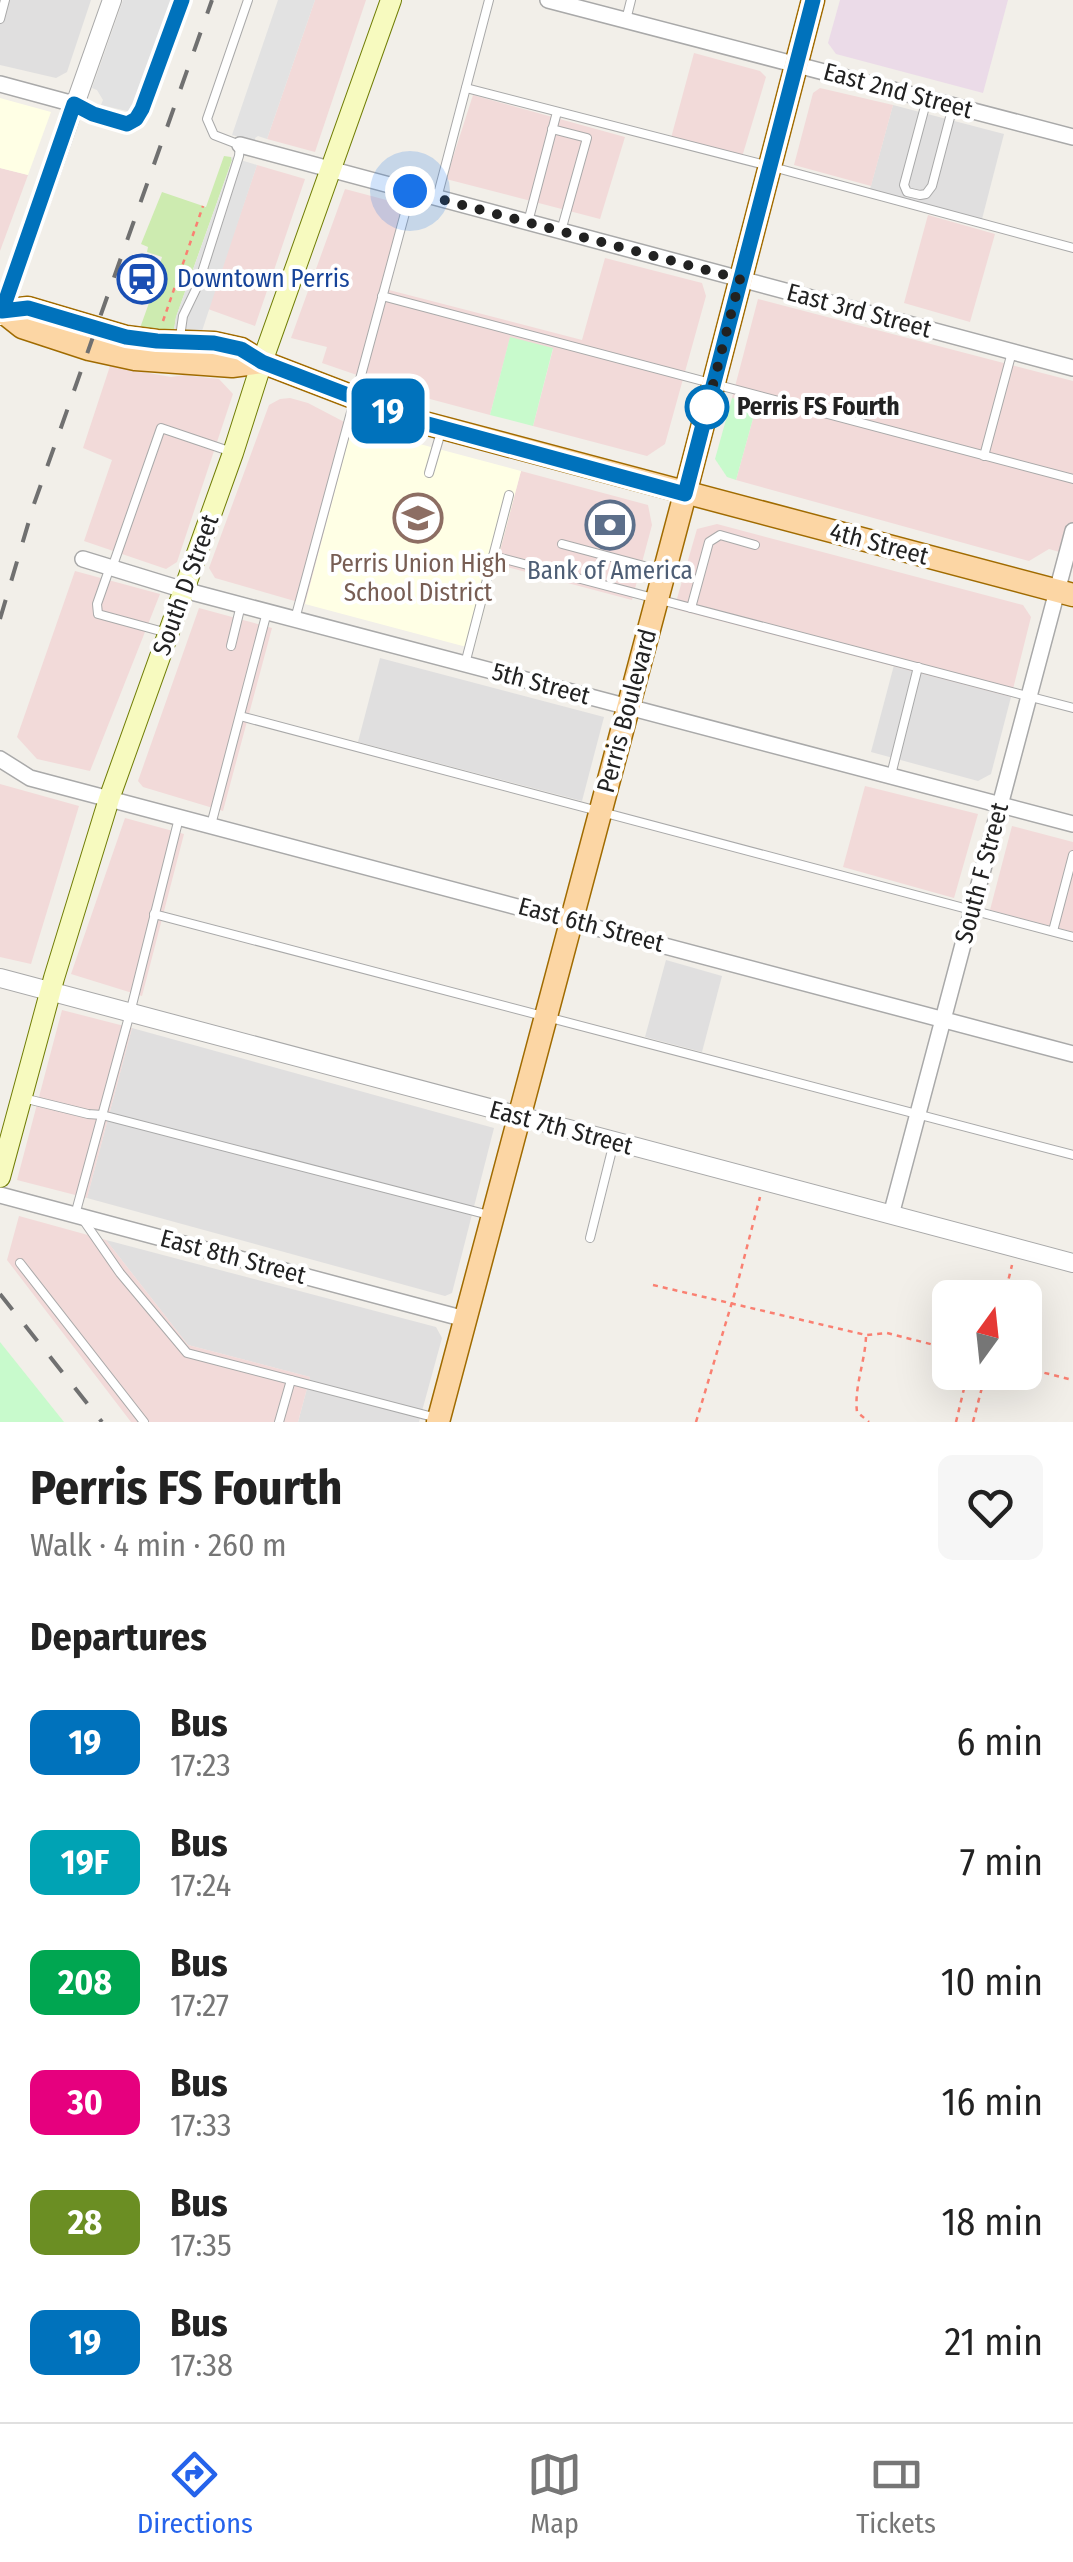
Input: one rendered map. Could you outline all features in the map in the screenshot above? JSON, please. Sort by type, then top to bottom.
[{"type":"main road","name":"South D Street","points":[[0,1176],[50,991],[109,799],[392,0]]},
{"type":"main road","name":"Perris Boulevard","points":[[438,1420],[813,0]]},
{"type":"main road","name":"4th Street","points":[[1,313],[28,308],[126,337],[171,336],[241,349],[262,362],[354,399],[442,428],[1065,593]]},
{"type":"main road","points":[[1,313],[22,327],[135,359],[232,366],[262,362]]},
{"type":"street","points":[[1,313],[112,0]]},
{"type":"street","name":"East 2nd Street","points":[[548,0],[1073,137]]},
{"type":"street","points":[[0,84],[74,104]]},
{"type":"street","name":"East 3rd Street","points":[[240,145],[1073,368]]},
{"type":"street","name":"South F Street","points":[[891,1215],[1029,696],[1065,593],[1073,532]]},
{"type":"street","name":"5th Street","points":[[83,559],[184,590],[1073,824]]},
{"type":"street","name":"East 6th Street","points":[[0,759],[30,778],[1073,1054]]},
{"type":"street","name":"East 7th Street","points":[[0,978],[1073,1263]]},
{"type":"street","name":"East 8th Street","points":[[0,1196],[466,1319]]},
{"type":"lane","points":[[0,19],[5,0]]},
{"type":"lane","points":[[74,104],[127,124],[136,119],[182,0]]},
{"type":"lane","points":[[171,336],[198,285],[239,156],[240,145],[214,135],[207,119],[248,0]]},
{"type":"lane","points":[[437,198],[489,0]]},
{"type":"lane","points":[[626,20],[631,0]]},
{"type":"lane","points":[[466,88],[1073,248]]},
{"type":"lane","points":[[926,99],[904,184],[907,192],[920,196],[932,186],[953,106]]},
{"type":"lane","points":[[528,222],[556,112]]},
{"type":"lane","points":[[552,129],[587,138],[561,231]]},
{"type":"lane","points":[[296,619],[410,191]]},
{"type":"lane","points":[[382,296],[1073,479]]},
{"type":"lane","points":[[984,456],[1012,352]]},
{"type":"lane","points":[[168,633],[101,616],[96,610],[161,428],[233,452]]},
{"type":"lane","points":[[429,473],[442,428]]},
{"type":"lane","points":[[465,664],[509,495]]},
{"type":"lane","points":[[691,608],[708,542],[720,535],[755,544]]},
{"type":"lane","points":[[562,544],[664,571]]},
{"type":"lane","points":[[493,556],[1073,708]]},
{"type":"lane","points":[[231,646],[241,605]]},
{"type":"lane","points":[[211,826],[267,612]]},
{"type":"lane","points":[[891,776],[918,668]]},
{"type":"lane","points":[[240,716],[1073,936]]},
{"type":"lane","points":[[179,817],[78,1216],[186,1353],[438,1420]]},
{"type":"lane","points":[[1053,931],[1073,854]]},
{"type":"lane","points":[[154,914],[1073,1155]]},
{"type":"lane","points":[[21,1097],[493,1216]]},
{"type":"lane","points":[[590,1238],[614,1142]]},
{"type":"lane","points":[[20,1264],[144,1422]]},
{"type":"lane","points":[[280,1422],[291,1380]]},
{"type":"path","points":[[171,336],[204,206]]},
{"type":"path","points":[[696,1422],[764,1182]]},
{"type":"path","points":[[1009,1280],[1017,1248]]},
{"type":"path","points":[[653,1285],[866,1335],[887,1333],[932,1344]]},
{"type":"path","points":[[866,1335],[856,1398],[857,1412],[870,1422]]},
{"type":"path","points":[[1042,1372],[1073,1380]]},
{"type":"path","points":[[956,1422],[964,1390]]},
{"type":"path","points":[[973,1422],[981,1390]]},
{"type":"shaded area","points":[[0,0],[91,0],[67,72],[56,78],[0,65]]},
{"type":"shaded area","points":[[123,0],[173,0],[137,107],[131,112],[101,105],[103,100],[92,88]]},
{"type":"shaded area","points":[[278,0],[315,0],[267,139],[258,136],[256,142],[232,135]]},
{"type":"shaded area","points":[[315,0],[366,0],[315,152],[267,139]]},
{"type":"shaded area","points":[[840,0],[1008,0],[983,93],[836,54],[828,43]]},
{"type":"shaded area","points":[[694,53],[760,71],[766,77],[742,157],[671,138]]},
{"type":"shaded area","points":[[820,88],[893,105],[871,186],[794,165],[813,93]]},
{"type":"shaded area","points":[[473,95],[625,137],[600,219],[446,179]]},
{"type":"shaded area","points":[[0,98],[51,112],[28,175],[0,168]]},
{"type":"shaded area","points":[[893,105],[1004,134],[982,219],[870,189]]},
{"type":"shaded area","points":[[231,157],[257,165],[201,334],[173,336],[176,317]]},
{"type":"shaded area","points":[[257,165],[305,179],[255,326],[208,309]]},
{"type":"shaded area","points":[[0,168],[28,175],[0,251]]},
{"type":"shaded area","points":[[345,189],[409,206],[389,290],[582,340],[605,258],[702,283],[706,296],[665,444],[647,456],[533,426],[553,349],[510,338],[490,415],[415,395],[322,363],[327,347],[291,338]]},
{"type":"shaded area","points":[[928,215],[995,234],[970,322],[904,303]]},
{"type":"shaded area","points":[[758,299],[1073,381],[1073,556],[1049,549],[1029,561],[736,480],[757,404],[732,398]]},
{"type":"shaded area","points":[[110,366],[171,377],[219,379],[233,394],[177,562],[166,569],[84,541],[112,460],[83,448]]},
{"type":"shaded area","points":[[290,398],[352,426],[305,604],[215,578],[209,568],[269,405]]},
{"type":"shaded area","name":"Perris Union High School District","points":[[352,426],[521,471],[474,649],[305,604]]},
{"type":"shaded area","points":[[521,471],[648,505],[652,525],[632,600],[496,564]]},
{"type":"shaded area","points":[[717,524],[1023,605],[1031,617],[1011,697],[674,609],[697,529]]},
{"type":"shaded area","points":[[75,571],[160,594],[90,771],[37,759],[17,737]]},
{"type":"shaded area","points":[[199,608],[272,628],[223,811],[143,787],[138,781]]},
{"type":"shaded area","points":[[380,658],[604,717],[582,801],[358,742]]},
{"type":"shaded area","points":[[894,665],[1011,697],[991,774],[978,781],[871,752]]},
{"type":"shaded area","points":[[0,784],[79,806],[31,964],[0,957]]},
{"type":"shaded area","points":[[865,786],[978,814],[954,898],[843,867]]},
{"type":"shaded area","points":[[125,818],[184,834],[142,996],[71,974]]},
{"type":"shaded area","points":[[1012,826],[1073,842],[1073,932],[990,910]]},
{"type":"shaded area","points":[[666,960],[722,976],[702,1052],[645,1037]]},
{"type":"shaded area","points":[[62,1010],[132,1028],[87,1198],[17,1180]]},
{"type":"shaded area","points":[[132,1028],[494,1128],[452,1293],[445,1296],[87,1198]]},
{"type":"shaded area","points":[[19,1216],[106,1240],[188,1345],[310,1377],[298,1422],[131,1422],[7,1260]]},
{"type":"shaded area","points":[[106,1240],[436,1327],[442,1338],[419,1422],[298,1422],[310,1377],[188,1345]]},
{"type":"green space","points":[[224,156],[232,160],[174,330],[140,328],[162,257],[147,252],[148,247],[141,244],[162,192],[206,207]]},
{"type":"green space","points":[[510,337],[553,348],[533,426],[490,415]]},
{"type":"green space","points":[[732,398],[757,404],[736,480],[727,477],[715,459]]},
{"type":"green space","points":[[0,1342],[64,1422],[0,1422]]},
{"type":"railway","points":[[0,619],[34,504],[212,0]]},
{"type":"railway","points":[[0,1294],[102,1422]]},
{"type":"bus line","name":"19","points":[[182,0],[136,119],[127,124],[74,104],[2,311],[28,308],[126,337],[214,343],[241,349],[262,362],[413,420],[685,494],[813,0]]},
{"type":"place","name":"Downtown Perris","points":[[142,279]]},
{"type":"place","name":"Perris FS Fourth","points":[[707,407]]},
{"type":"place","name":"Perris Union High School District","points":[[418,518]]},
{"type":"place","name":"Bank of America","points":[[610,525]]},
{"type":"route","points":[[410,191],[740,279],[704,420],[707,407]]}]
